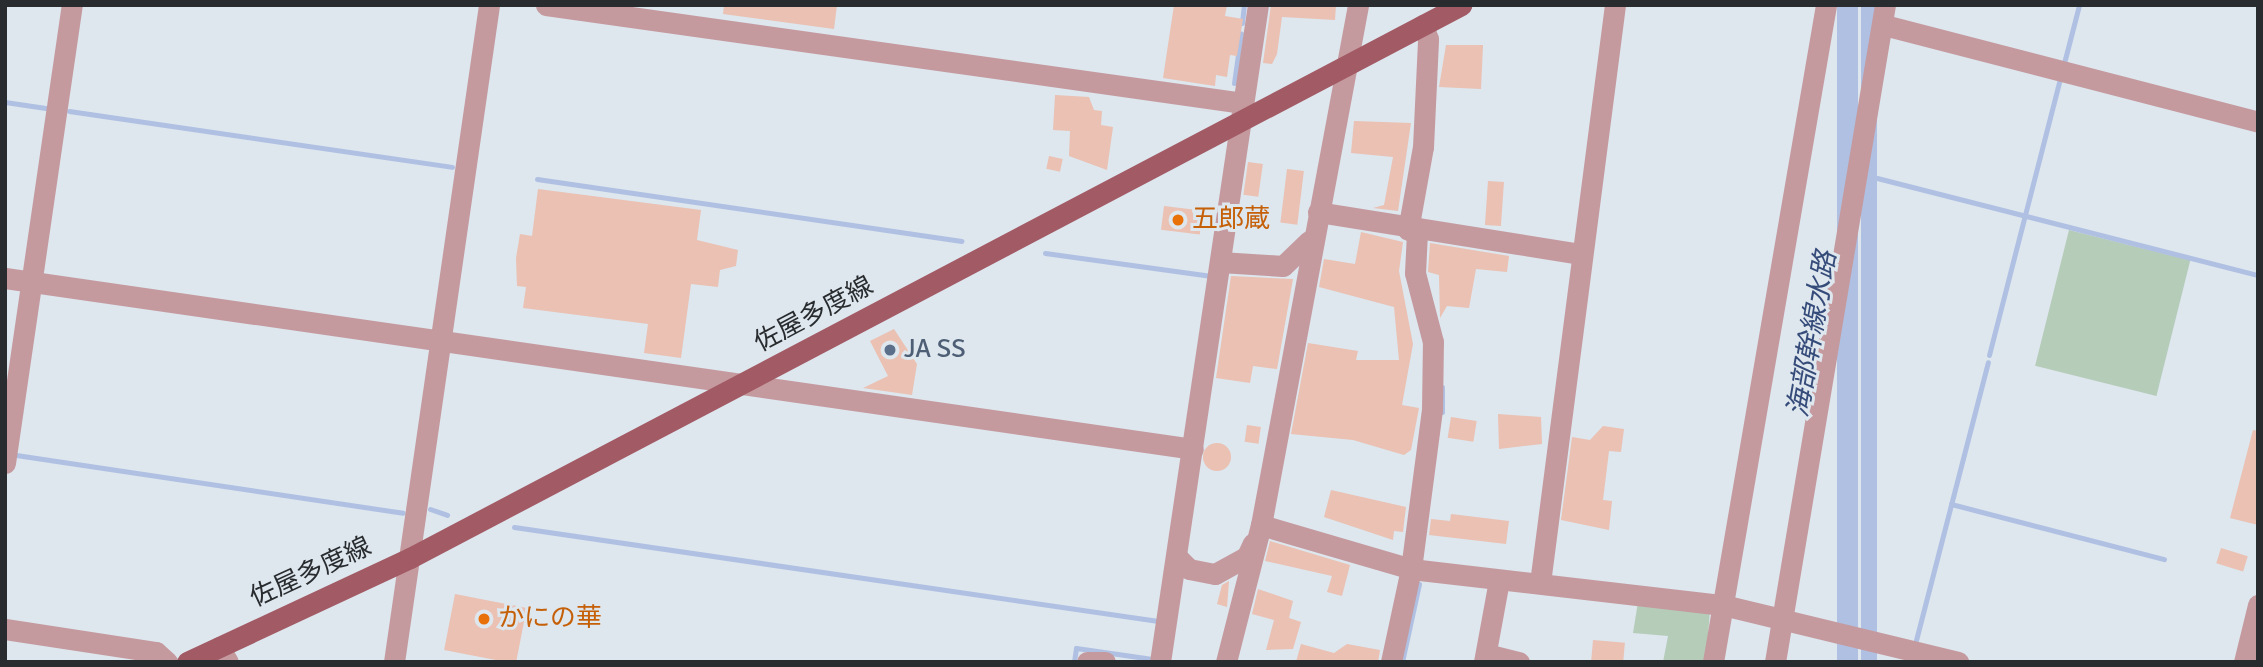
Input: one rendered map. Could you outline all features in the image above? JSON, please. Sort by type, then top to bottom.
[{"type":"main road","name":"佐屋多度線","points":[[187,662],[223,654],[410,558],[746,384],[1242,110],[1346,65],[1461,5]]},
{"type":"street","points":[[5,463],[72,5]]},
{"type":"street","points":[[394,662],[489,5]]},
{"type":"street","points":[[546,5],[1242,110]]},
{"type":"street","points":[[1160,662],[1179,558],[1258,5]]},
{"type":"street","points":[[1233,660],[1261,525],[1311,236],[1358,5]]},
{"type":"street","points":[[1539,583],[1580,254],[1615,5]]},
{"type":"street","points":[[1713,662],[1726,605],[1826,5]]},
{"type":"street","points":[[1775,662],[1779,615],[1884,15],[2258,122]]},
{"type":"street","points":[[1391,662],[1411,569],[1432,410],[1433,342],[1415,273],[1412,231],[1423,147],[1428,39],[1423,25]]},
{"type":"street","points":[[1318,212],[1412,231],[1580,254]]},
{"type":"street","points":[[1220,262],[1283,266],[1303,253],[1311,236]]},
{"type":"street","points":[[5,278],[440,343],[1193,449]]},
{"type":"street","points":[[1261,525],[1411,569],[1726,605],[1779,615],[1958,662]]},
{"type":"street","points":[[1179,558],[1189,569],[1215,573],[1247,556],[1261,525]]},
{"type":"street","points":[[1499,580],[1485,658],[1519,662]]},
{"type":"street","points":[[2244,662],[2258,606]]},
{"type":"street","points":[[5,629],[156,652],[167,662]]},
{"type":"street","points":[[1087,662],[1105,662]]},
{"type":"green space","points":[[2069,230],[2190,260],[2156,396],[2035,366]]},
{"type":"green space","points":[[1638,602],[1710,610],[1706,662],[1663,662],[1668,636],[1633,633]]},
{"type":"water","points":[[1837,5],[1858,5],[1858,662],[1837,662]]},
{"type":"water","points":[[1861,5],[1877,5],[1877,662],[1861,662]]},
{"type":"building","points":[[724,5],[837,5],[834,29],[723,14]]},
{"type":"building","points":[[1174,5],[1227,5],[1225,16],[1243,19],[1237,56],[1230,55],[1227,77],[1216,75],[1215,86],[1163,78]]},
{"type":"building","points":[[1271,5],[1336,5],[1335,20],[1282,17],[1277,54],[1272,64],[1263,63]]},
{"type":"building","points":[[1446,45],[1483,45],[1481,89],[1439,87]]},
{"type":"building","points":[[1055,95],[1089,97],[1094,110],[1102,111],[1101,125],[1113,127],[1107,170],[1069,156],[1070,131],[1053,130]]},
{"type":"building","points":[[1354,121],[1411,123],[1398,211],[1373,208],[1384,205],[1393,157],[1351,153]]},
{"type":"building","points":[[1049,156],[1063,159],[1060,172],[1046,169]]},
{"type":"building","points":[[1248,162],[1263,164],[1258,197],[1243,195]]},
{"type":"building","points":[[1287,169],[1304,171],[1297,225],[1280,223]]},
{"type":"building","points":[[1488,181],[1504,182],[1501,226],[1485,225]]},
{"type":"building","points":[[538,189],[701,210],[697,240],[738,250],[736,266],[720,270],[718,287],[691,284],[681,358],[644,353],[648,324],[523,308],[526,287],[517,286],[516,258],[520,234],[532,236]]},
{"type":"building","points":[[1164,206],[1203,211],[1200,235],[1161,230]]},
{"type":"building","points":[[1361,232],[1403,242],[1399,271],[1413,344],[1402,405],[1419,408],[1411,450],[1404,455],[1353,440],[1291,434],[1308,343],[1358,351],[1356,360],[1399,360],[1394,307],[1319,287],[1324,259],[1355,264]]},
{"type":"building","points":[[1430,243],[1509,256],[1507,272],[1476,269],[1469,308],[1447,306],[1440,318],[1439,275],[1428,272]]},
{"type":"building","points":[[1231,276],[1293,279],[1277,369],[1253,366],[1250,383],[1216,378]]},
{"type":"building","points":[[894,329],[917,364],[912,395],[863,388],[888,376],[870,341]]},
{"type":"building","points":[[1498,414],[1541,417],[1542,444],[1499,449]]},
{"type":"building","points":[[1451,417],[1477,421],[1473,442],[1448,438]]},
{"type":"building","points":[[1247,425],[1261,427],[1258,444],[1245,442]]},
{"type":"building","points":[[1603,426],[1624,429],[1621,452],[1609,451],[1603,500],[1612,501],[1609,530],[1561,520],[1572,437],[1590,440]]},
{"type":"building","points":[[2253,430],[2258,431],[2258,525],[2230,518]]},
{"type":"building","points":[[1217,443],[1227,447],[1231,457],[1227,467],[1217,471],[1207,467],[1203,457],[1207,447]]},
{"type":"building","points":[[1331,490],[1406,507],[1403,532],[1394,531],[1393,540],[1324,517]]},
{"type":"building","points":[[1451,514],[1509,521],[1506,544],[1429,535],[1431,519],[1450,521]]},
{"type":"building","points":[[1270,541],[1350,565],[1342,596],[1327,592],[1332,576],[1265,561]]},
{"type":"building","points":[[2221,548],[2248,556],[2243,571],[2216,563]]},
{"type":"building","points":[[1229,581],[1227,607],[1217,604],[1222,585]]},
{"type":"building","points":[[1258,589],[1293,601],[1289,618],[1301,622],[1293,649],[1266,650],[1274,620],[1252,614]]},
{"type":"building","points":[[455,594],[527,608],[516,662],[444,650]]},
{"type":"building","points":[[1593,640],[1625,643],[1623,662],[1591,661]]},
{"type":"building","points":[[1301,644],[1334,653],[1347,644],[1380,650],[1378,662],[1296,662]]},
{"type":"waterway","points":[[1242,23],[1244,5]]},
{"type":"waterway","points":[[2063,67],[2079,5]]},
{"type":"waterway","points":[[1234,83],[1241,33]]},
{"type":"waterway","points":[[1989,355],[2061,75]]},
{"type":"waterway","points":[[5,102],[46,108]]},
{"type":"waterway","points":[[69,111],[452,167]]},
{"type":"waterway","points":[[1877,178],[2258,275]]},
{"type":"waterway","points":[[537,179],[961,241]]},
{"type":"waterway","points":[[1045,253],[1211,276]]},
{"type":"waterway","points":[[1915,644],[1988,362]]},
{"type":"waterway","points":[[1442,387],[1442,412]]},
{"type":"waterway","points":[[16,455],[403,513]]},
{"type":"waterway","points":[[1951,504],[2164,559]]},
{"type":"waterway","points":[[430,509],[447,515]]},
{"type":"waterway","points":[[514,527],[1158,621]]},
{"type":"waterway","points":[[1402,662],[1419,584]]},
{"type":"waterway","points":[[1074,662],[1076,648],[1152,659]]},
{"type":"place","name":"五郎蔵","points":[[1178,220]]},
{"type":"place","name":"JA SS","points":[[890,350]]},
{"type":"place","name":"かにの華","points":[[484,619]]},
{"type":"water label","name":"海部幹線水路","points":[[1812,334]]}]
